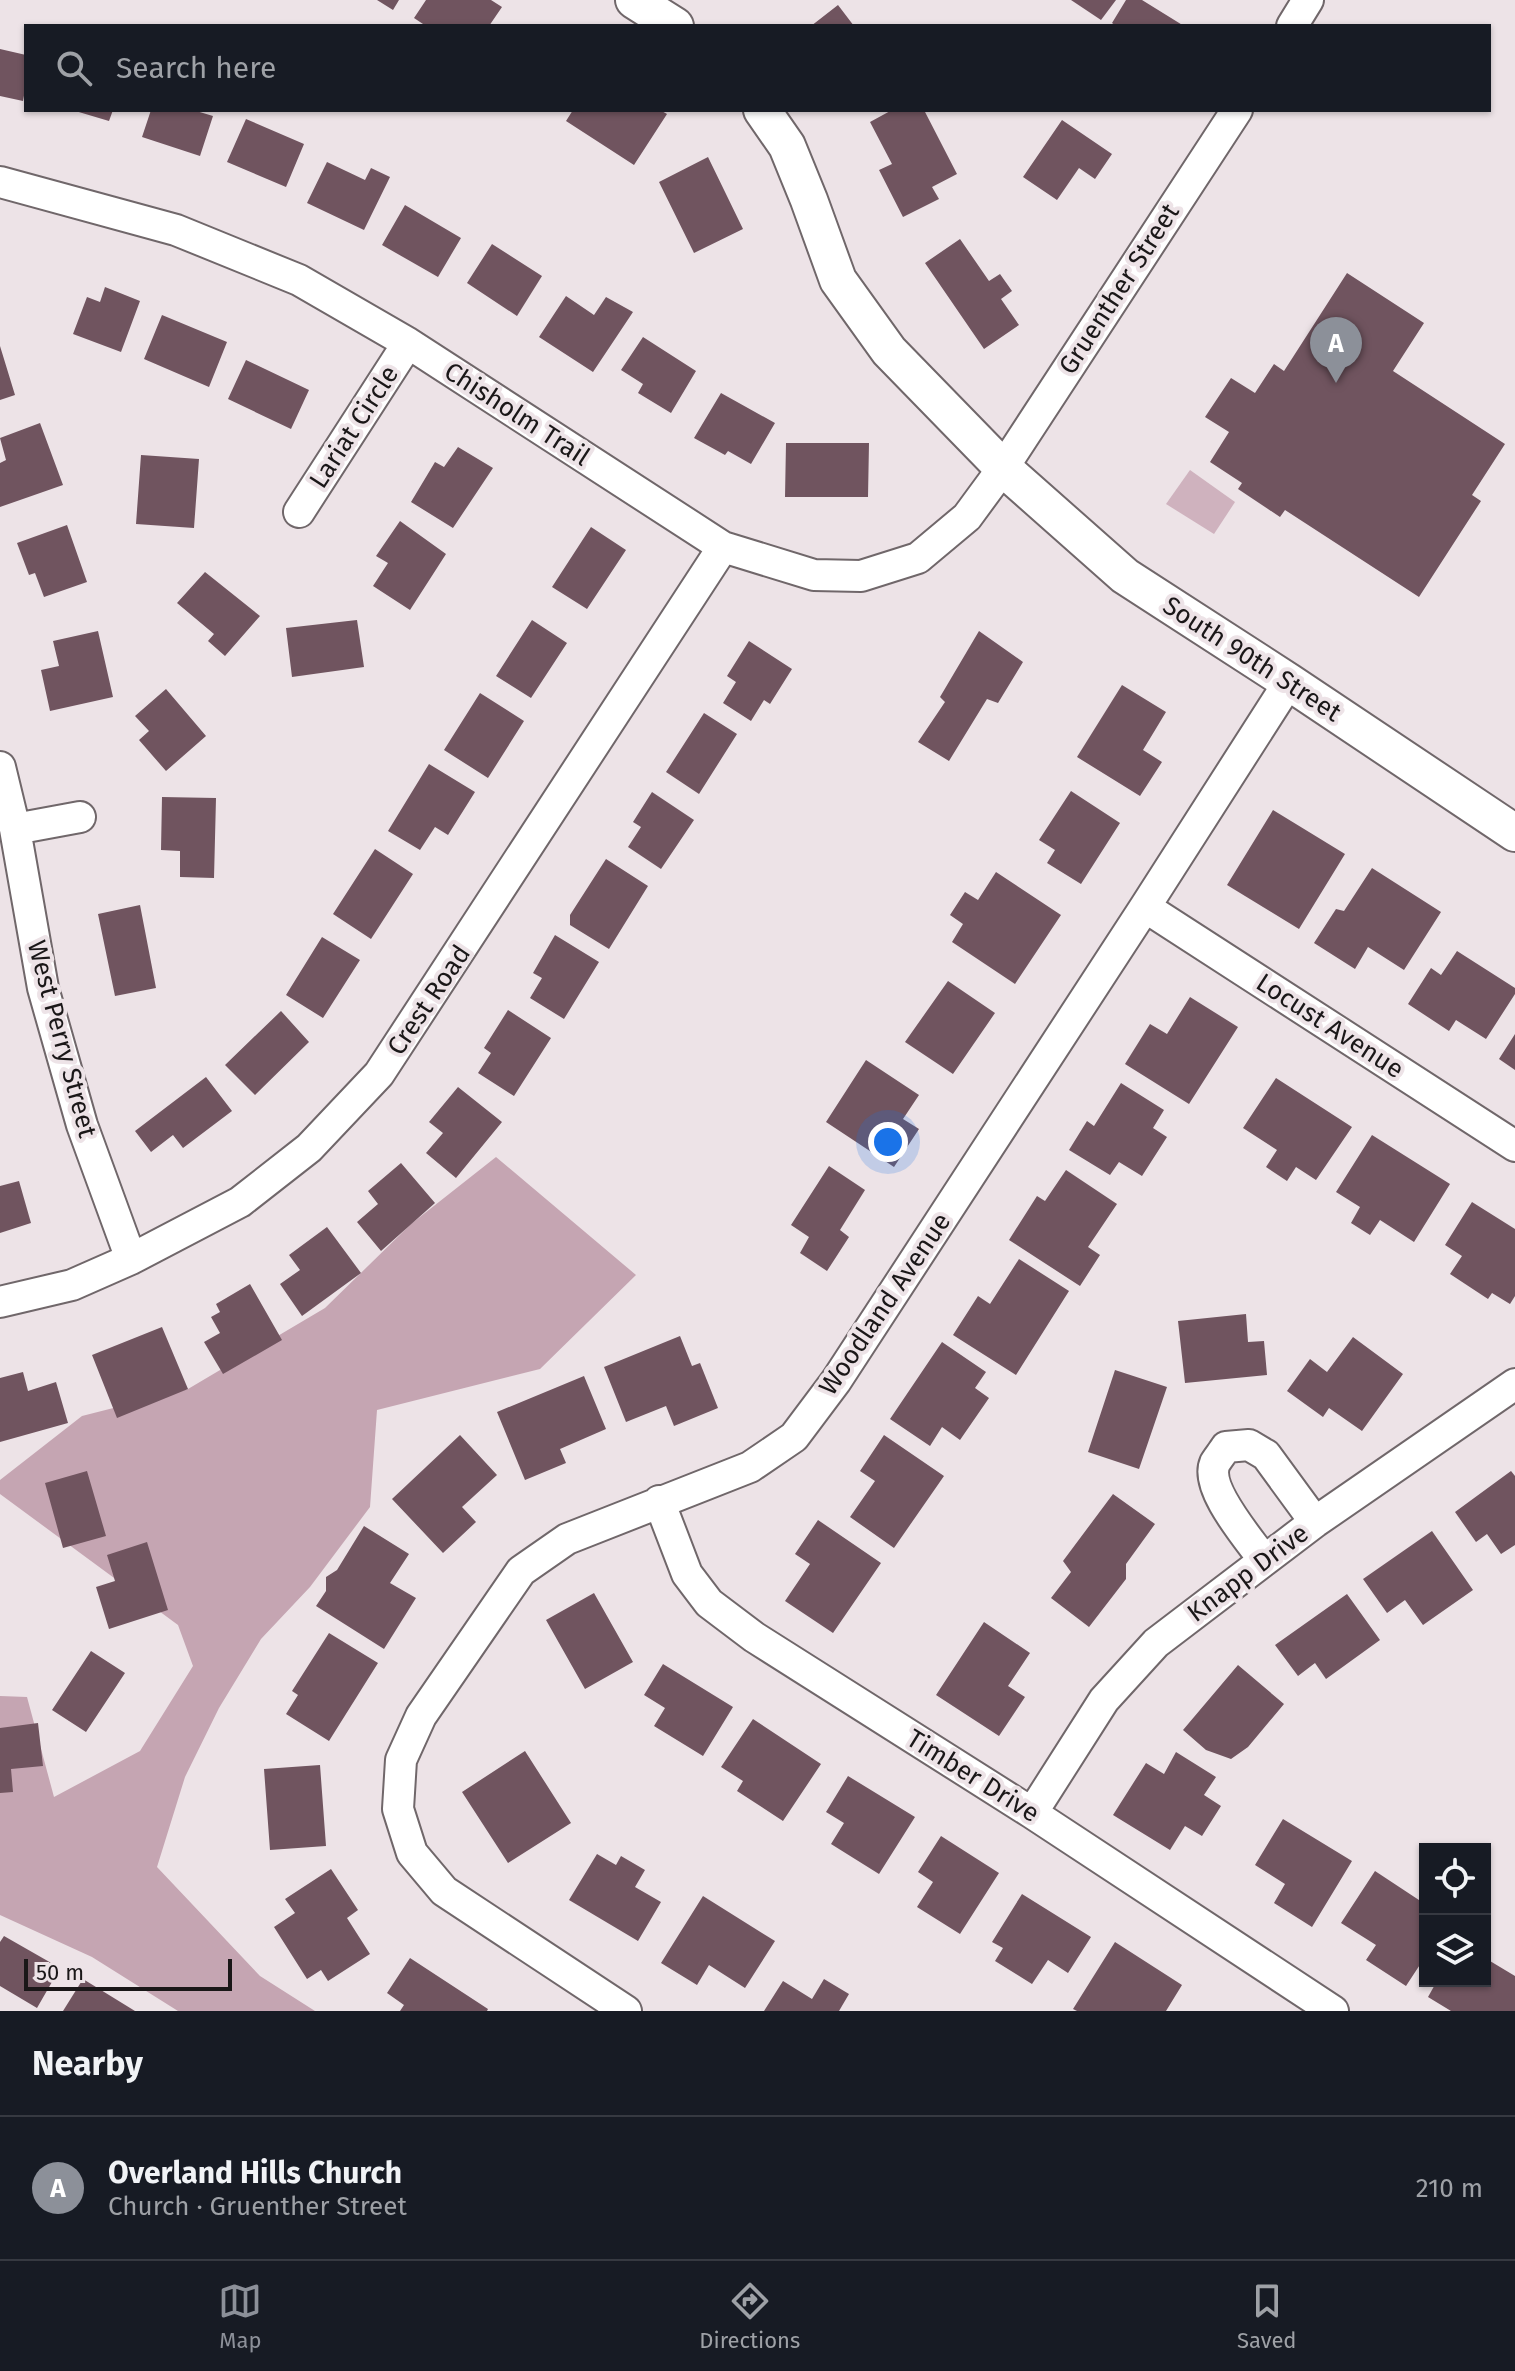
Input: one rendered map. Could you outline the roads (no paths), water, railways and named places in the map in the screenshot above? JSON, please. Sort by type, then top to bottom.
[{"type":"street","points":[[634,0],[672,24]]},
{"type":"street","name":"South 90th Street","points":[[763,112],[787,146],[838,280],[889,351],[1003,468],[1125,576],[1515,833]]},
{"type":"street","name":"Gruenther Street","points":[[1003,468],[1236,112]]},
{"type":"street","name":"Chisholm Trail","points":[[0,182],[176,230],[299,280],[408,343],[723,547],[814,575],[861,576],[918,558],[967,517],[1003,468]]},
{"type":"street","name":"Lariat Circle","points":[[299,512],[408,343]]},
{"type":"street","name":"Crest Road","points":[[0,1302],[72,1285],[131,1259],[240,1202],[309,1148],[379,1074],[723,547]]},
{"type":"street","name":"Woodland Avenue","points":[[626,2011],[444,1891],[412,1853],[398,1809],[401,1760],[421,1716],[521,1571],[567,1539],[750,1467],[794,1437],[836,1381],[1289,682]]},
{"type":"street","name":"West Perry Street","points":[[0,767],[15,829],[43,988],[82,1125],[131,1259]]},
{"type":"street","points":[[15,829],[80,817]]},
{"type":"street","name":"Locust Avenue","points":[[1145,907],[1515,1146]]},
{"type":"street","name":"Knapp Drive","points":[[1032,1813],[1104,1700],[1156,1643],[1263,1559],[1515,1384]]},
{"type":"street","points":[[1263,1559],[1223,1502],[1215,1482],[1214,1465],[1226,1447],[1249,1445],[1266,1455],[1315,1522]]},
{"type":"street","name":"Timber Drive","points":[[659,1501],[687,1574],[709,1603],[754,1637],[1032,1813],[1333,2011]]},
{"type":"place","name":"Overland Hills Church","points":[[1336,383]]}]
